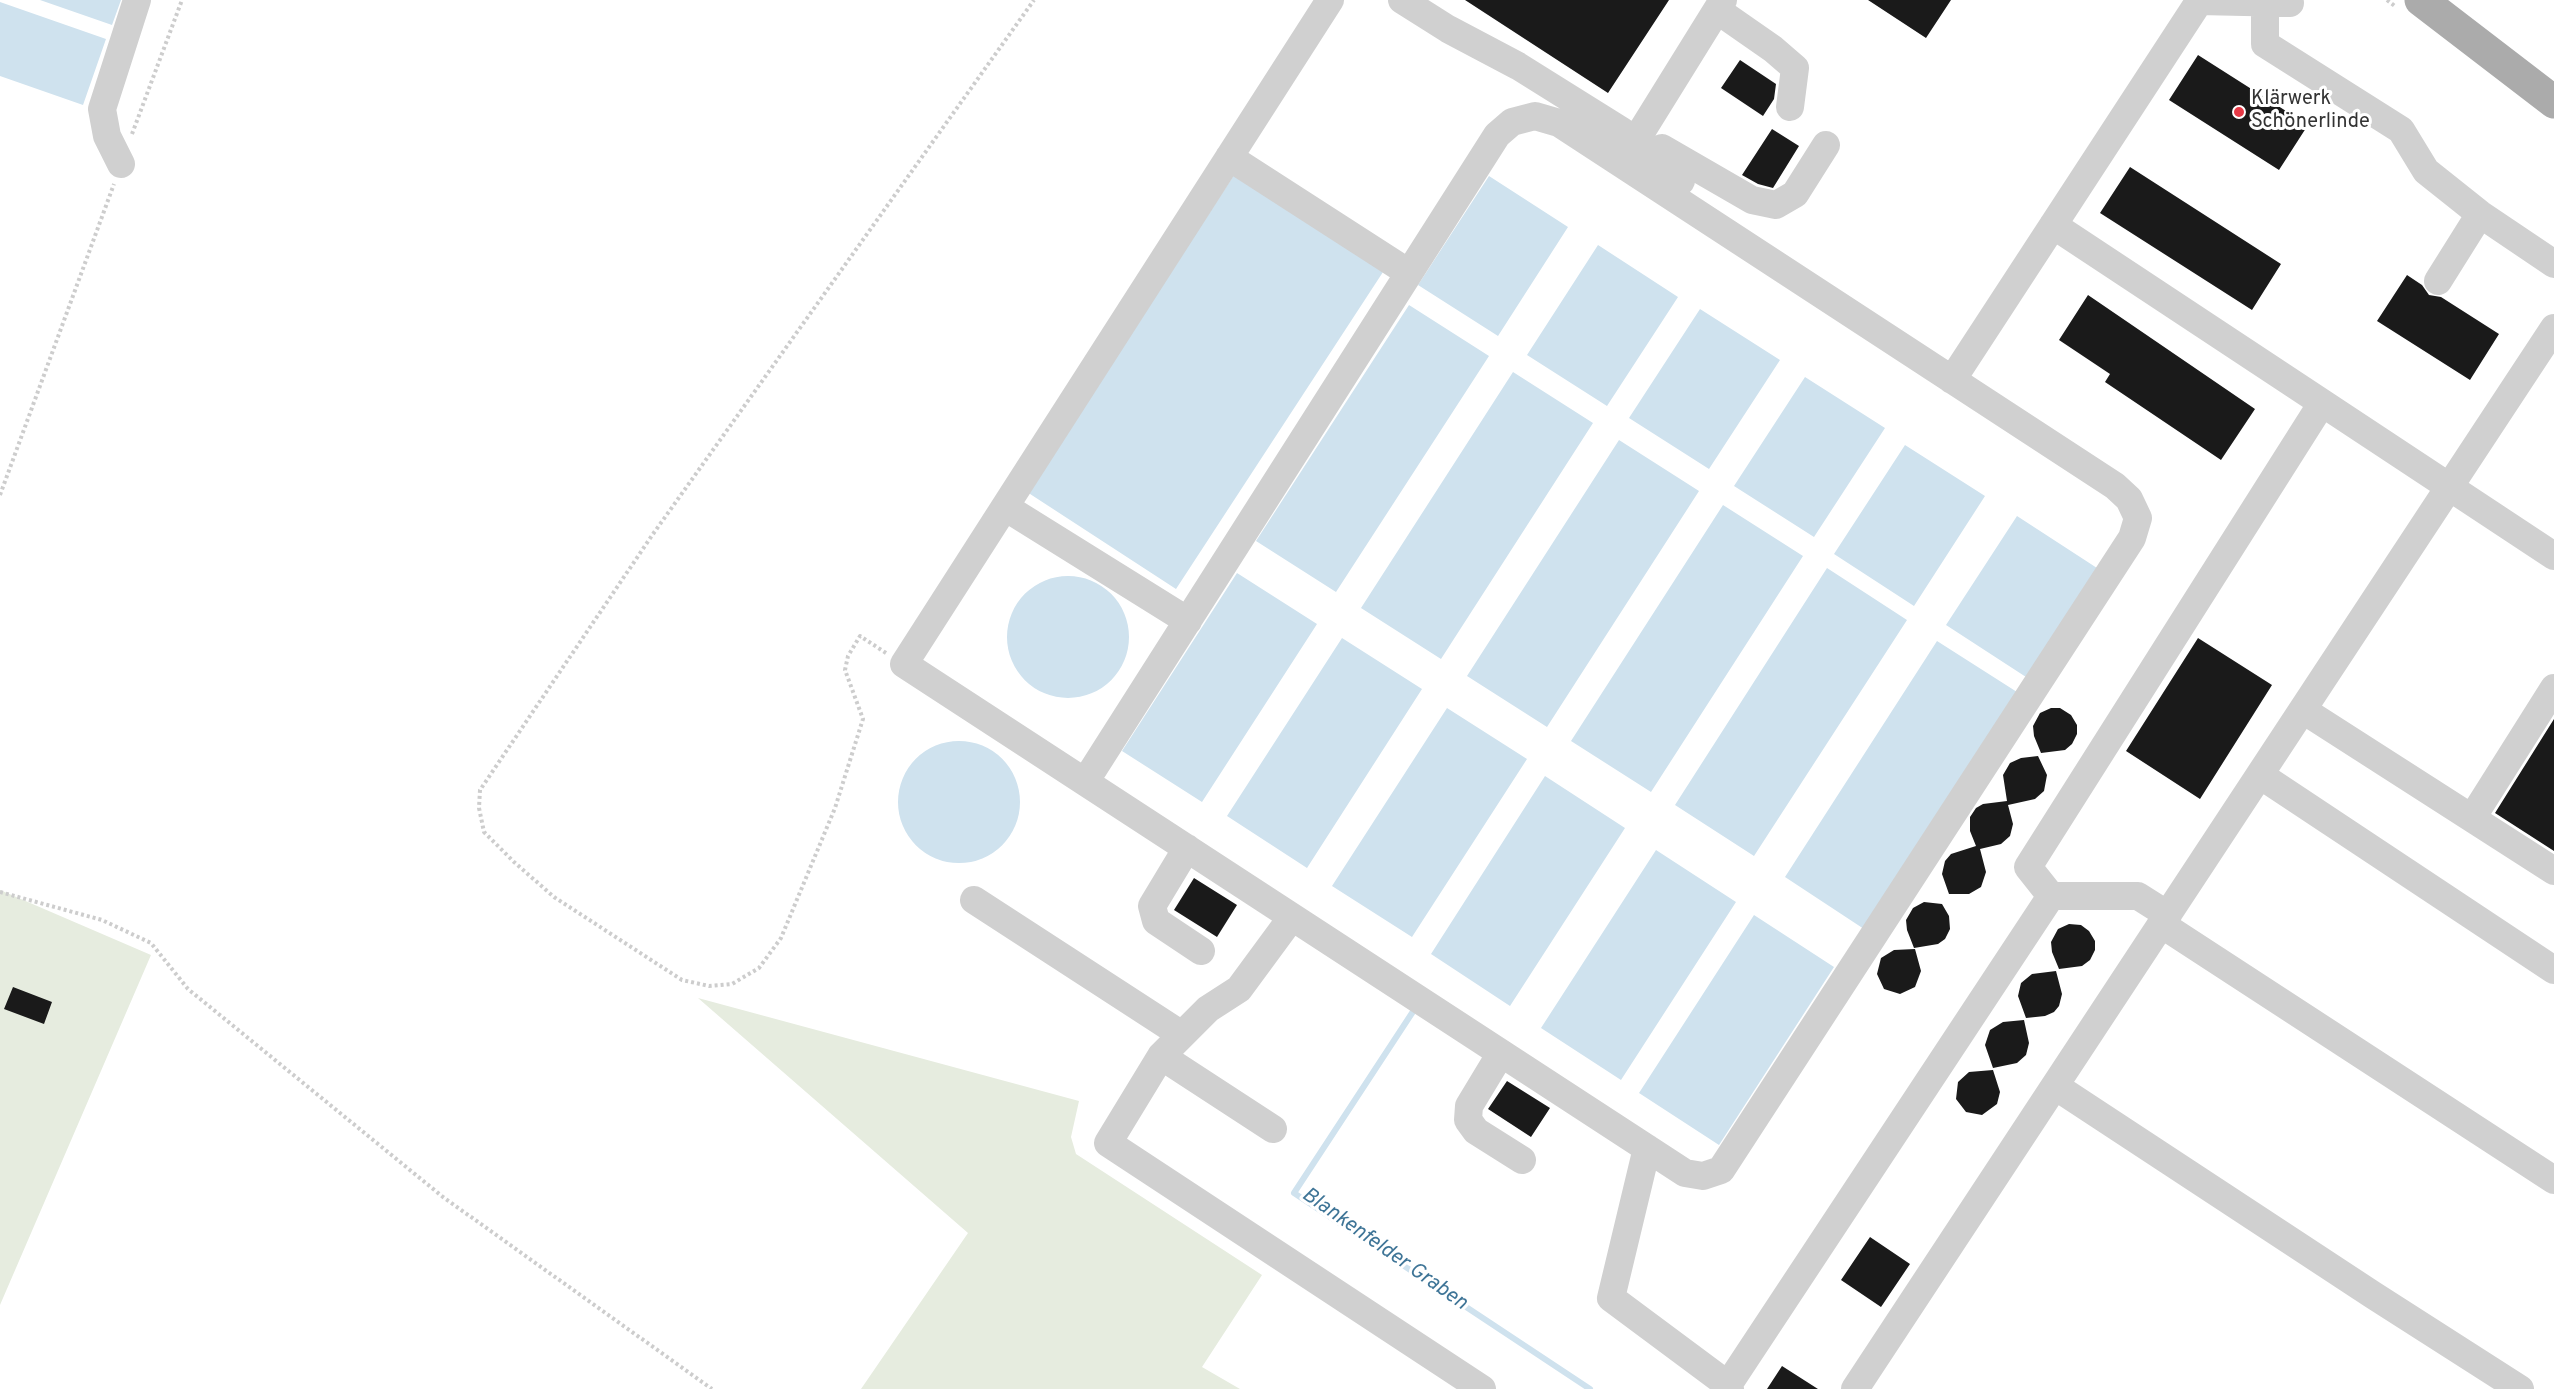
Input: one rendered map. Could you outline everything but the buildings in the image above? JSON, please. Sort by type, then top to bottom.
[{"type":"main road","points":[[2421,0],[2554,102]]},
{"type":"lane","points":[[122,164],[107,136],[102,109],[137,0]]},
{"type":"lane","points":[[1085,782],[1497,135],[1512,122],[1535,116],[1559,123],[2115,486],[2129,499],[2138,518],[2132,538],[1721,1170],[1703,1176],[1685,1173],[1187,848],[1085,782],[904,664],[1330,0]]},
{"type":"lane","points":[[1402,0],[1448,29],[1518,66],[1630,134],[1659,146],[1752,200],[1776,205],[1795,194],[1826,145]]},
{"type":"lane","points":[[1952,380],[2200,0],[2277,3],[2265,44],[2401,130],[2426,171],[2480,214],[2554,264]]},
{"type":"lane","points":[[1630,134],[1720,5],[1795,68],[1790,107]]},
{"type":"lane","points":[[1630,134],[1648,157],[1743,227],[1766,258]]},
{"type":"lane","points":[[1229,157],[1408,273]]},
{"type":"lane","points":[[2438,281],[2480,214]]},
{"type":"lane","points":[[2053,225],[2554,556]]},
{"type":"lane","points":[[1855,1389],[2554,328]]},
{"type":"lane","points":[[2051,896],[2028,867],[2322,403]]},
{"type":"lane","points":[[1005,507],[1188,621]]},
{"type":"lane","points":[[2472,818],[2554,688]]},
{"type":"lane","points":[[2303,710],[2554,871]]},
{"type":"lane","points":[[2260,775],[2554,970]]},
{"type":"lane","points":[[1187,848],[1152,906],[1156,921],[1201,951]]},
{"type":"lane","points":[[1647,1148],[1611,1298],[1729,1387],[2051,896]]},
{"type":"lane","points":[[2051,896],[2138,896],[2165,920],[2554,1180]]},
{"type":"lane","points":[[975,900],[1182,1035]]},
{"type":"lane","points":[[1292,917],[1239,989],[1208,1009],[1161,1056],[1108,1143],[1482,1389]]},
{"type":"lane","points":[[1501,1053],[1469,1106],[1468,1120],[1476,1131],[1522,1160]]},
{"type":"lane","points":[[1161,1056],[1273,1129]]},
{"type":"lane","points":[[2055,1086],[2520,1389]]},
{"type":"path","points":[[0,495],[182,0]]},
{"type":"path","points":[[904,664],[860,636],[848,656],[845,670],[863,719],[835,808],[781,938],[759,968],[732,984],[709,986],[682,980],[554,897],[484,832],[479,808],[480,790],[653,534],[1034,0]]},
{"type":"path","points":[[0,892],[102,920],[151,943],[188,989],[444,1197],[712,1389]]},
{"type":"shaded area","points":[[0,890],[151,955],[0,1305]]},
{"type":"shaded area","points":[[698,998],[1079,1101],[1071,1137],[1076,1154],[1262,1275],[1202,1367],[1240,1389],[861,1389],[968,1233]]},
{"type":"water","points":[[40,0],[121,0],[112,25]]},
{"type":"water","points":[[0,2],[106,39],[83,105],[0,76]]},
{"type":"water","points":[[1234,175],[1383,272],[1176,589],[1027,492]]},
{"type":"water","points":[[1489,176],[1568,227],[1498,336],[1418,285]]},
{"type":"water","points":[[1598,245],[1678,297],[1607,406],[1527,355]]},
{"type":"water","points":[[1409,305],[1489,356],[1336,592],[1256,541]]},
{"type":"water","points":[[1700,309],[1780,360],[1709,469],[1629,418]]},
{"type":"water","points":[[1513,372],[1593,423],[1441,659],[1361,608]]},
{"type":"water","points":[[1805,377],[1885,428],[1814,537],[1734,486]]},
{"type":"water","points":[[1619,440],[1699,491],[1547,727],[1467,676]]},
{"type":"water","points":[[1905,445],[1985,496],[1914,606],[1834,554]]},
{"type":"water","points":[[1723,505],[1803,556],[1651,792],[1571,741]]},
{"type":"water","points":[[2017,516],[2097,568],[2026,677],[1946,625]]},
{"type":"water","points":[[1827,568],[1907,620],[1754,856],[1675,805]]},
{"type":"water","points":[[1237,573],[1317,624],[1202,802],[1122,751]]},
{"type":"water","points":[[1068,576],[1092,580],[1111,594],[1125,613],[1129,637],[1125,661],[1111,680],[1092,694],[1068,698],[1044,694],[1025,680],[1011,661],[1007,637],[1011,613],[1025,594],[1044,580]]},
{"type":"water","points":[[1342,638],[1422,689],[1307,868],[1227,816]]},
{"type":"water","points":[[1937,641],[2017,692],[1864,929],[1785,877]]},
{"type":"water","points":[[1447,708],[1527,759],[1412,937],[1332,886]]},
{"type":"water","points":[[959,741],[983,745],[1002,759],[1016,778],[1020,802],[1016,826],[1002,845],[983,859],[959,863],[935,859],[916,845],[902,826],[898,802],[902,778],[916,759],[935,745]]},
{"type":"water","points":[[1545,776],[1625,828],[1510,1006],[1431,954]]},
{"type":"water","points":[[1656,850],[1736,902],[1621,1080],[1541,1028]]},
{"type":"water","points":[[1754,915],[1834,967],[1719,1145],[1639,1093]]},
{"type":"waterway","name":"Blankenfelder Graben","points":[[1414,1010],[1294,1193],[1590,1389]]},
{"type":"place","name":"Klärwerk Schönerlinde","points":[[2239,112]]}]
